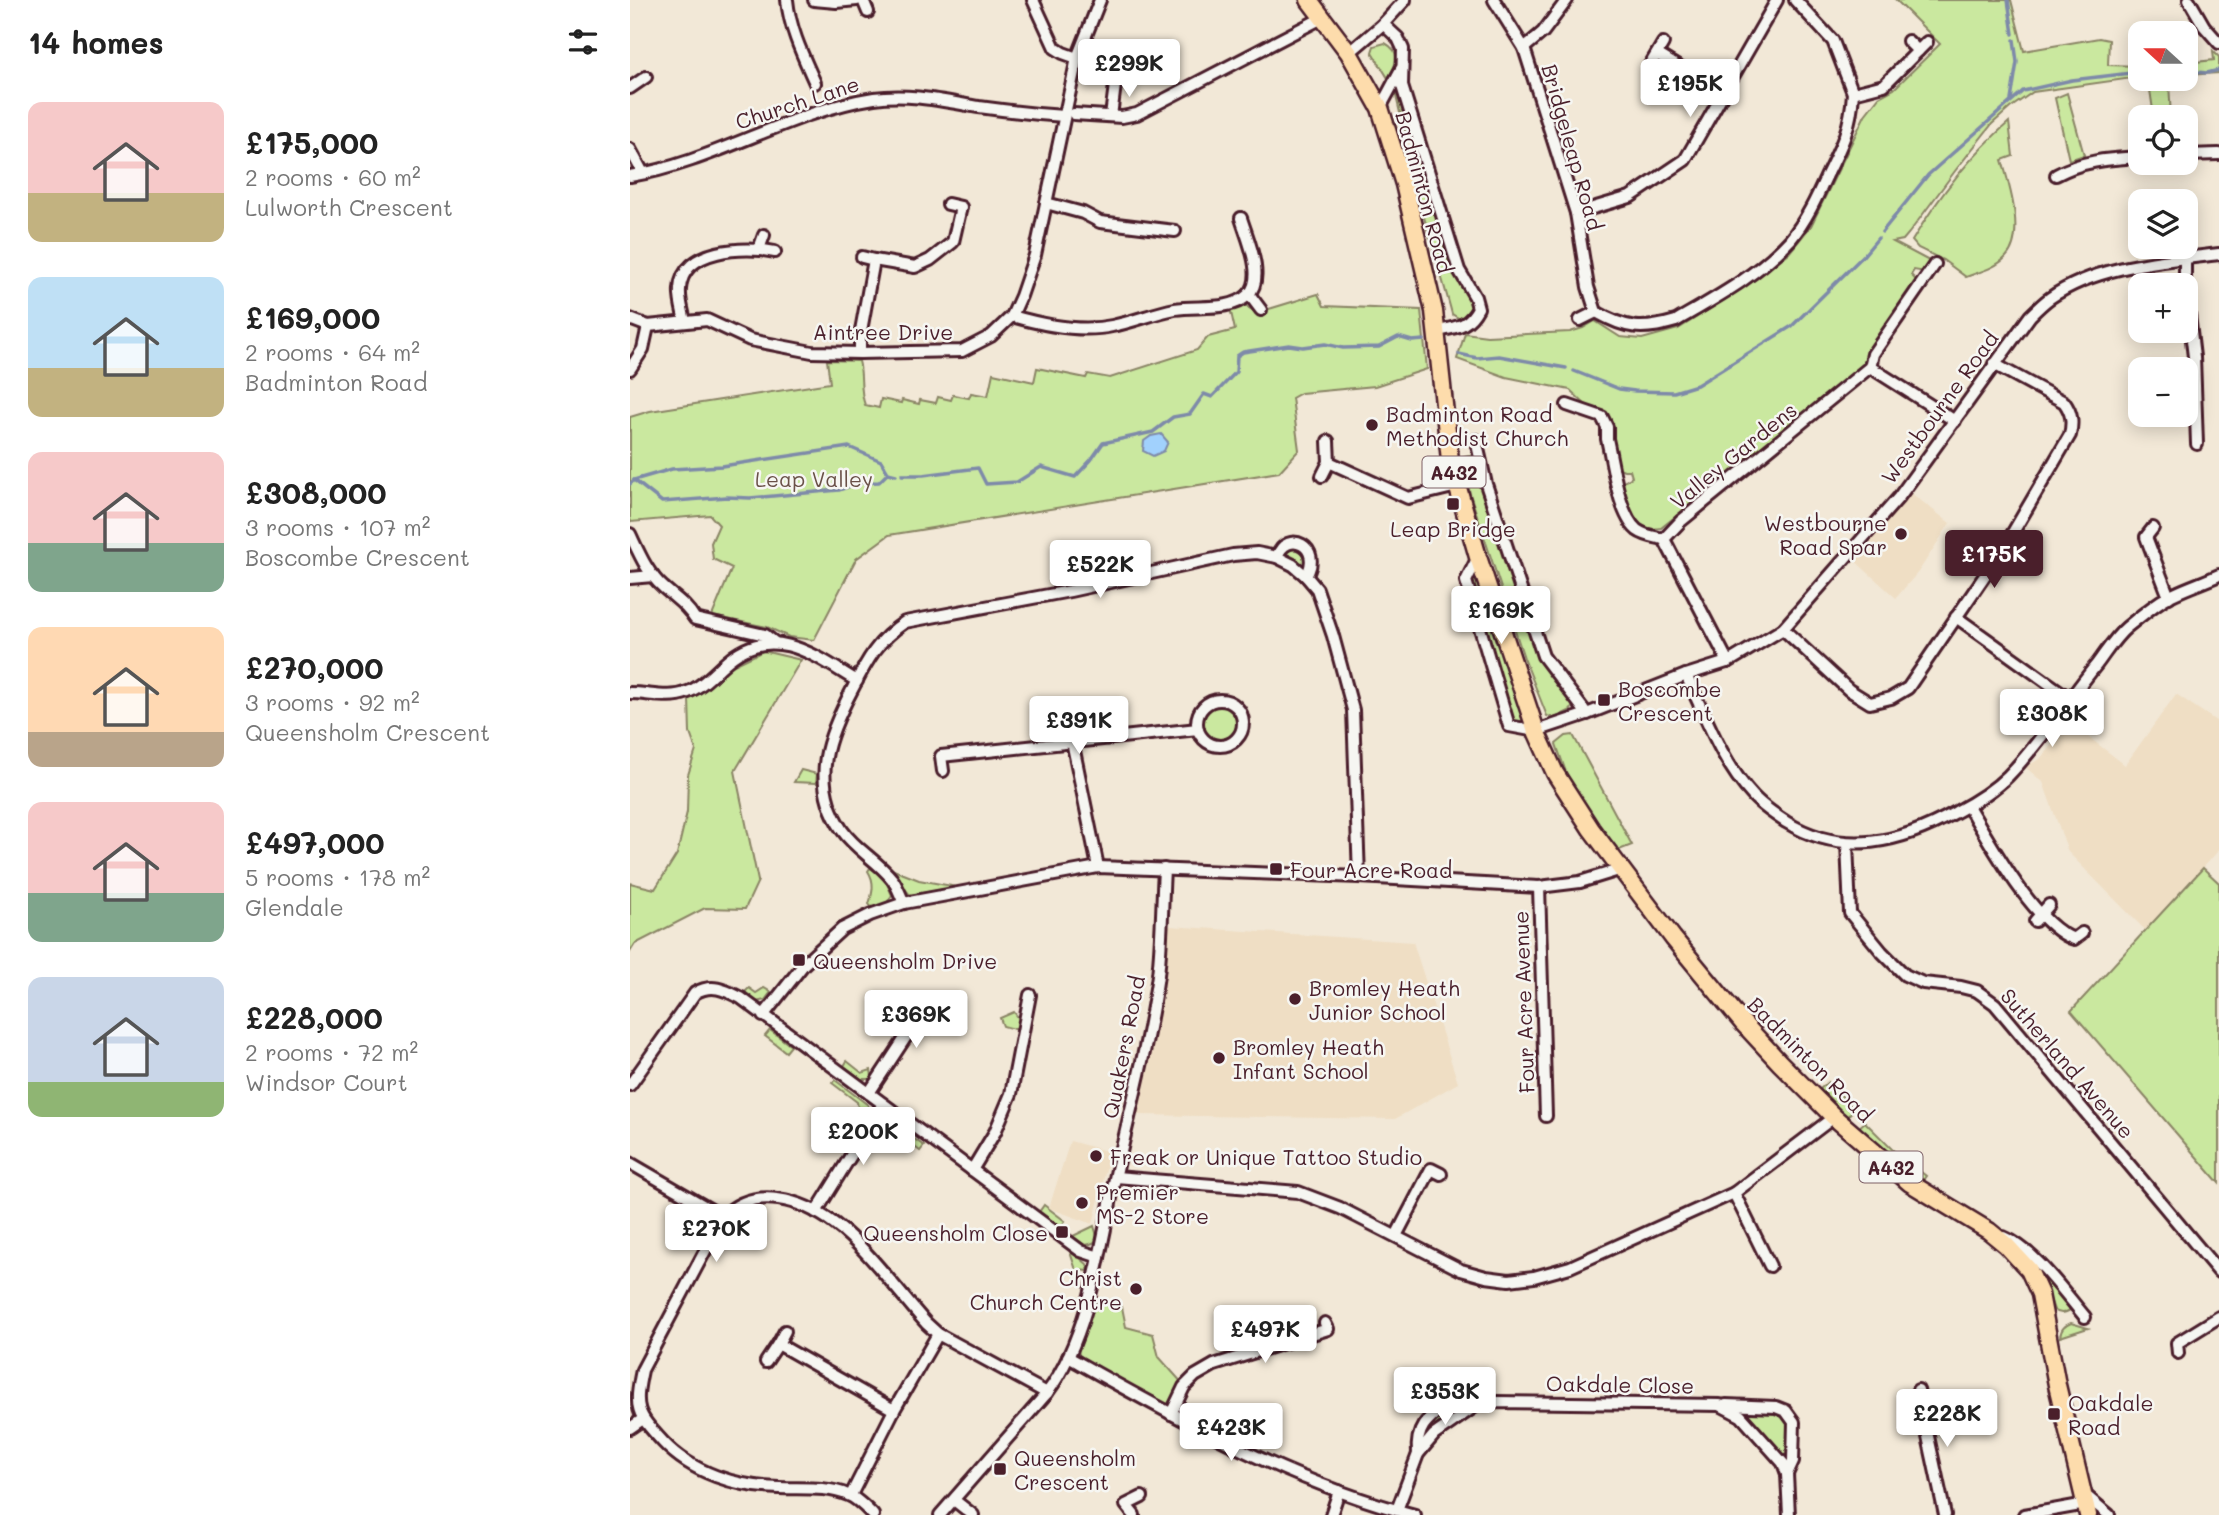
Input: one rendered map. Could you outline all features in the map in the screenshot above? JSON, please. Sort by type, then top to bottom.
[{"type":"main road","name":"Badminton Road","points":[[1309,0],[1349,53],[1380,108],[1404,184],[1428,282],[1437,331],[1450,460],[1478,557],[1536,731],[1555,773],[1591,829],[1673,938],[1742,1022],[1834,1117],[1910,1183],[1989,1231],[2029,1270],[2040,1294],[2057,1385],[2085,1504]]},
{"type":"street","points":[[787,0],[797,41],[815,83]]},
{"type":"street","points":[[814,0],[857,0]]},
{"type":"street","points":[[863,0],[868,12]]},
{"type":"street","points":[[1033,0],[1055,48],[1077,58]]},
{"type":"street","name":"Aintree Drive","points":[[630,320],[648,326],[707,320],[750,340],[812,352],[962,351],[991,336],[1012,316],[1035,254],[1069,115],[1077,58],[1100,0]]},
{"type":"street","points":[[1349,53],[1383,24],[1405,0]]},
{"type":"street","name":"Bridgeleap Road","points":[[1494,0],[1524,48],[1576,213],[1588,287],[1596,312]]},
{"type":"street","points":[[1524,48],[1543,32],[1567,0]]},
{"type":"street","points":[[1576,213],[1630,197],[1685,160],[1777,0]]},
{"type":"street","points":[[1580,320],[1596,312],[1616,323],[1634,328],[1676,321],[1732,289],[1765,264],[1791,239],[1811,208],[1846,136],[1853,93],[1833,41],[1795,0]]},
{"type":"street","points":[[2189,0],[2204,26],[2219,43]]},
{"type":"street","name":"Church Lane","points":[[630,176],[685,161],[826,110],[875,98],[928,97],[1026,114],[1122,117],[1137,114],[1322,18]]},
{"type":"street","name":"Badminton Road","points":[[1383,24],[1398,38],[1403,48],[1402,86],[1458,270],[1475,297],[1478,308],[1472,319],[1457,327],[1437,331]]},
{"type":"street","points":[[1908,41],[1918,51]]},
{"type":"street","points":[[1853,93],[1884,85],[1927,41]]},
{"type":"street","points":[[1650,65],[1662,43]]},
{"type":"street","points":[[1657,54],[1722,94]]},
{"type":"street","points":[[1380,108],[1402,67]]},
{"type":"street","points":[[630,86],[646,77]]},
{"type":"street","points":[[1111,116],[1116,77]]},
{"type":"street","points":[[630,149],[643,173]]},
{"type":"street","points":[[2198,155],[2219,154]]},
{"type":"street","points":[[2056,175],[2087,162],[2128,158]]},
{"type":"street","points":[[1046,203],[1083,213],[1100,222],[1175,231]]},
{"type":"street","points":[[862,257],[915,267],[938,255],[953,242],[961,207],[948,204]]},
{"type":"street","points":[[1012,316],[1061,327],[1099,328],[1175,309],[1234,303],[1249,294],[1254,284],[1253,252],[1241,234],[1241,218]]},
{"type":"street","points":[[759,249],[764,235]]},
{"type":"street","points":[[685,322],[680,289],[683,276],[694,262],[711,254],[759,249],[775,252]]},
{"type":"street","name":"Westbourne Road","points":[[2198,256],[2219,254]]},
{"type":"street","name":"Westbourne Road","points":[[1536,731],[1728,662],[1783,629],[1899,497],[2030,316],[2048,299],[2068,287],[2119,270],[2180,259]]},
{"type":"street","points":[[860,353],[860,336],[874,260]]},
{"type":"street","name":"Valley Gardens","points":[[1728,662],[1664,539],[1681,520],[1870,367],[1874,354],[1920,275],[1935,264]]},
{"type":"street","points":[[1249,294],[1261,310]]},
{"type":"street","points":[[630,369],[643,349],[648,326]]},
{"type":"street","points":[[2192,343],[2197,444]]},
{"type":"street","points":[[1783,629],[1849,690],[1870,703],[1891,698],[1908,688],[2006,546],[2070,435],[2073,424],[2070,411],[2064,402],[1994,364]]},
{"type":"street","points":[[1870,367],[1955,421]]},
{"type":"street","points":[[1567,404],[1602,417],[1607,427],[1607,439],[1624,509],[1635,528],[1645,535],[1664,539]]},
{"type":"street","points":[[1476,440],[1486,484],[1543,656],[1587,714]]},
{"type":"street","points":[[1322,476],[1329,462],[1328,441]]},
{"type":"street","points":[[1329,462],[1408,498],[1457,486]]},
{"type":"street","points":[[2153,528],[2146,537],[2169,597]]},
{"type":"street","points":[[630,534],[646,567],[662,586],[690,610],[695,619],[765,635],[775,643]]},
{"type":"street","points":[[1277,557],[1287,543],[1304,545],[1310,553],[1312,563],[1306,576]]},
{"type":"street","points":[[904,903],[893,880],[843,831],[830,808],[824,779],[826,750],[835,722],[877,645],[889,632],[905,622],[1070,591],[1233,555],[1257,553],[1277,557],[1306,576],[1317,589],[1333,636],[1353,710],[1359,877]]},
{"type":"street","points":[[1478,557],[1466,581],[1510,726],[1536,731]]},
{"type":"street","points":[[1686,675],[1739,778],[1754,797],[1774,814],[1799,830],[1821,839],[1847,843],[1902,837],[1934,825],[1968,806],[2007,777],[2124,629],[2169,597],[2219,575]]},
{"type":"street","points":[[630,578],[653,576]]},
{"type":"street","points":[[1956,617],[2069,698]]},
{"type":"street","points":[[630,692],[664,697],[690,692],[734,656],[764,643],[803,649],[857,681]]},
{"type":"street","points":[[1224,700],[1234,705],[1241,713],[1241,731],[1231,743],[1222,746],[1212,744],[1202,737],[1198,729],[1200,711],[1213,701],[1224,700]]},
{"type":"street","points":[[943,771],[940,751],[1198,729]]},
{"type":"street","points":[[1072,741],[1098,867]]},
{"type":"street","points":[[1968,806],[2010,877],[2055,928],[2074,939],[2082,933]]},
{"type":"street","name":"Sutherland Avenue","points":[[1847,843],[1850,913],[1882,952],[1905,975],[1923,983],[1977,991],[1995,1004],[2219,1272]]},
{"type":"street","points":[[763,1016],[804,964],[842,929],[870,915],[904,903],[1098,867],[1539,887],[1580,881],[1622,869]]},
{"type":"street","name":"Quakers Road","points":[[940,1515],[1059,1376],[1085,1308],[1139,1081],[1158,973],[1164,869]]},
{"type":"street","name":"Four Acre Avenue","points":[[1539,887],[1546,1116]]},
{"type":"street","points":[[630,1085],[685,1003],[695,993],[704,988],[727,991],[1081,1251],[1098,1257]]},
{"type":"street","points":[[972,1170],[995,1132],[1011,1094],[1022,1009],[1030,995]]},
{"type":"street","points":[[869,1093],[914,1015],[929,1026]]},
{"type":"street","points":[[816,1212],[883,1104]]},
{"type":"street","points":[[1116,1177],[1298,1192],[1325,1201],[1461,1270],[1509,1280],[1534,1277],[1570,1267],[1734,1193],[1834,1117]]},
{"type":"street","points":[[630,1163],[723,1217]]},
{"type":"street","points":[[1396,1236],[1436,1171],[1420,1163]]},
{"type":"street","points":[[1734,1193],[1770,1266]]},
{"type":"street","points":[[873,1515],[851,1495],[832,1490],[770,1487],[738,1482],[691,1466],[673,1453],[643,1419],[636,1398],[642,1370],[723,1217],[732,1207],[750,1199],[769,1196],[792,1202],[835,1223],[938,1334],[1047,1393]]},
{"type":"street","points":[[1989,1231],[2016,1242],[2056,1281],[2085,1317]]},
{"type":"street","points":[[2178,1353],[2176,1343],[2219,1317]]},
{"type":"street","points":[[1171,1414],[1184,1387],[1195,1376],[1214,1365],[1329,1329]]},
{"type":"street","points":[[766,1362],[785,1331]]},
{"type":"street","points":[[851,1495],[894,1410],[938,1334]]},
{"type":"street","points":[[778,1344],[894,1410]]},
{"type":"street","points":[[1068,1357],[1237,1448],[1339,1491],[1415,1515]]},
{"type":"street","points":[[1918,1390],[1945,1515]]},
{"type":"street","name":"Oakdale Close","points":[[1418,1454],[1416,1440],[1422,1425],[1452,1400],[1477,1405]]},
{"type":"street","name":"Oakdale Close","points":[[1397,1510],[1418,1454],[1434,1435],[1477,1405],[1496,1402],[1776,1407],[1786,1411],[1794,1422],[1793,1461],[1787,1474]]},
{"type":"street","name":"Oakdale Close","points":[[1720,1405],[1741,1416],[1783,1463],[1787,1474],[1789,1515]]},
{"type":"street","points":[[630,1428],[643,1419]]},
{"type":"street","points":[[1331,1515],[1339,1491]]},
{"type":"street","points":[[1134,1515],[1122,1507],[1142,1497]]},
{"type":"street","points":[[954,1500],[973,1515]]},
{"type":"street","points":[[2024,1515],[2085,1504],[2109,1515]]},
{"type":"shaded area","points":[[1911,493],[1950,523],[1919,571],[1896,598],[1854,560]]},
{"type":"shaded area","points":[[2176,694],[2219,723],[2219,850],[2146,931],[2068,852],[2043,782],[2025,767],[2040,759],[2054,742],[2064,718],[2125,765]]},
{"type":"shaded area","name":"Bromley Heath Junior School","points":[[1169,926],[1413,942],[1458,1083],[1395,1119],[1137,1115],[1156,1025]]},
{"type":"shaded area","points":[[1070,1141],[1110,1152],[1093,1224],[1049,1208]]},
{"type":"green space","points":[[1896,0],[2011,0],[2024,51],[2099,38],[2109,40],[2108,65],[2128,66],[2128,79],[2033,92],[1992,124],[1909,233],[1903,240],[1893,242],[1931,262],[1925,272],[1914,270],[1911,275],[1916,280],[1916,285],[1868,353],[1864,364],[1661,528],[1643,527],[1632,516],[1622,483],[1632,477],[1630,470],[1619,468],[1607,416],[1589,408],[1570,390],[1506,377],[1457,359],[1465,333],[1487,336],[1570,332],[1595,321],[1620,337],[1642,339],[1678,329],[1743,288],[1789,253],[1811,226],[1865,115],[1879,97],[1894,89],[1940,44]]},
{"type":"green space","points":[[1385,43],[1396,54],[1394,68],[1388,78],[1372,52],[1374,46]]},
{"type":"green space","points":[[2213,51],[2219,57],[2219,73],[2198,74],[2198,62],[2214,60]]},
{"type":"green space","points":[[1398,88],[1452,268],[1472,304],[1467,315],[1460,319],[1452,314],[1418,196],[1409,156],[1415,153],[1409,131],[1404,130],[1396,96]]},
{"type":"green space","points":[[2150,91],[2169,91],[2170,105],[2152,105]]},
{"type":"green space","points":[[2067,93],[2084,155],[2069,160],[2055,98]]},
{"type":"green space","points":[[2009,122],[2013,156],[2002,160],[2014,210],[2015,236],[2012,248],[1997,264],[1966,277],[1943,260],[1918,248],[1912,241],[1956,178]]},
{"type":"green space","name":"Leap Valley","points":[[1318,294],[1324,306],[1421,310],[1427,369],[1375,386],[1301,393],[1292,398],[1299,450],[1279,472],[889,535],[856,559],[814,640],[789,637],[767,627],[712,616],[732,568],[713,559],[711,543],[719,525],[710,515],[631,522],[630,519],[630,417],[650,411],[830,383],[827,360],[859,361],[865,405],[879,408],[881,399],[919,404],[920,400],[936,403],[938,397],[951,400],[953,395],[969,398],[971,393],[988,396],[993,373],[1034,382],[1037,368],[1086,378],[1088,374],[1110,378],[1197,350],[1208,337],[1235,330],[1230,308],[1244,306],[1256,313]]},
{"type":"green space","points":[[1464,456],[1474,457],[1482,488],[1541,657],[1573,704],[1571,710],[1555,718],[1547,716],[1524,658],[1470,494],[1463,460]]},
{"type":"green space","points":[[1287,544],[1309,553],[1307,570],[1280,552]]},
{"type":"green space","points":[[1480,577],[1523,722],[1519,724],[1514,722],[1509,711],[1471,587],[1473,580]]},
{"type":"green space","points":[[763,651],[801,660],[735,771],[758,881],[745,909],[705,908],[635,944],[630,952],[630,883],[655,889],[677,854],[687,812],[688,775],[696,750],[690,733],[689,698],[734,665]]},
{"type":"green space","points":[[1220,704],[1233,710],[1239,723],[1233,736],[1220,742],[1207,736],[1201,723],[1207,710]]},
{"type":"green space","points":[[1573,735],[1632,845],[1619,850],[1583,805],[1567,775],[1556,744],[1566,736]]},
{"type":"green space","points":[[801,770],[817,774],[816,783],[794,782]]},
{"type":"green space","points":[[870,868],[884,877],[892,895],[886,904],[873,909],[869,904],[873,887],[868,871]]},
{"type":"green space","points":[[2203,868],[2219,883],[2219,1183],[2071,1011]]},
{"type":"green space","points":[[891,869],[919,880],[957,887],[910,895]]},
{"type":"green space","points":[[749,988],[756,993],[764,988],[771,992],[765,1000],[756,1002],[744,993]]},
{"type":"green space","points":[[1014,1012],[1020,1020],[1018,1030],[1003,1026],[1000,1018]]},
{"type":"green space","points":[[770,1030],[791,1046],[786,1052],[765,1036]]},
{"type":"green space","points":[[847,1061],[862,1073],[871,1070],[870,1079],[861,1079],[844,1066]]},
{"type":"green space","points":[[835,1080],[868,1105],[868,1112],[861,1124],[857,1102],[832,1083]]},
{"type":"green space","points":[[1828,1082],[1854,1109],[1847,1117],[1820,1089]]},
{"type":"green space","points":[[886,1119],[924,1146],[920,1151],[890,1128],[874,1132],[880,1121]]},
{"type":"green space","points":[[1865,1122],[1895,1152],[1888,1157],[1858,1128]]},
{"type":"green space","points":[[1902,1157],[1926,1176],[1920,1184],[1898,1167]]},
{"type":"green space","points":[[1044,1205],[1065,1221],[1060,1228],[1039,1212]]},
{"type":"green space","points":[[1094,1226],[1097,1236],[1095,1242],[1082,1244],[1071,1237]]},
{"type":"green space","points":[[1069,1249],[1087,1264],[1089,1271],[1076,1270]]},
{"type":"green space","points":[[2035,1266],[2072,1308],[2070,1310],[2061,1313],[2054,1310],[2043,1278]]},
{"type":"green space","points":[[1096,1301],[1122,1307],[1126,1327],[1153,1334],[1159,1357],[1183,1384],[1174,1403],[1169,1405],[1082,1359],[1078,1349]]},
{"type":"green space","points":[[2071,1323],[2088,1328],[2060,1337],[2063,1328]]},
{"type":"green space","points":[[1452,1405],[1460,1406],[1461,1410],[1427,1438],[1424,1436],[1424,1429]]},
{"type":"green space","points":[[1745,1410],[1779,1411],[1791,1424],[1790,1461],[1785,1461]]},
{"type":"water","points":[[1161,434],[1168,442],[1164,451],[1153,456],[1143,451],[1144,441]]},
{"type":"waterway","points":[[2008,0],[2013,34]]},
{"type":"waterway","points":[[2011,100],[2017,62],[2014,40]]},
{"type":"waterway","points":[[2198,72],[2219,70]]},
{"type":"waterway","points":[[1882,232],[1928,175],[2023,91],[2072,80],[2128,73]]},
{"type":"waterway","points":[[1574,371],[1619,389],[1635,391],[1674,392],[1697,385],[1792,326],[1878,238]]},
{"type":"waterway","points":[[902,475],[978,468],[986,484],[1017,482],[1041,467],[1075,477],[1103,443],[1153,432],[1173,417],[1190,414],[1204,394],[1212,397],[1236,372],[1237,356],[1243,352],[1289,345],[1379,347],[1398,337],[1412,341],[1424,340]]},
{"type":"waterway","points":[[1459,354],[1477,358],[1499,356],[1566,368]]},
{"type":"waterway","points":[[630,484],[634,480],[672,469],[722,466],[849,447],[881,461],[888,473],[896,475]]},
{"type":"waterway","points":[[634,480],[662,502],[839,490],[858,483],[879,482],[888,473]]},
{"type":"place","name":"Badminton Road Methodist Church","points":[[1372,425]]},
{"type":"place","name":"Leap Bridge","points":[[1453,504]]},
{"type":"place","name":"Westbourne Road Spar","points":[[1901,534]]},
{"type":"place","name":"Boscombe Crescent","points":[[1604,700]]},
{"type":"place","name":"Four Acre Road","points":[[1276,869]]},
{"type":"place","name":"Queensholm Drive","points":[[799,960]]},
{"type":"place","name":"Bromley Heath Junior School","points":[[1295,999]]},
{"type":"place","name":"Bromley Heath Infant School","points":[[1219,1058]]},
{"type":"place","name":"Freak or Unique Tattoo Studio","points":[[1096,1156]]},
{"type":"place","name":"Premier MS-2 Store","points":[[1082,1203]]},
{"type":"place","name":"Queensholm Close","points":[[1062,1232]]},
{"type":"place","name":"Christ Church Centre","points":[[1136,1289]]},
{"type":"place","name":"Oakdale Road","points":[[2054,1414]]},
{"type":"place","name":"Queensholm Crescent","points":[[1000,1469]]}]
